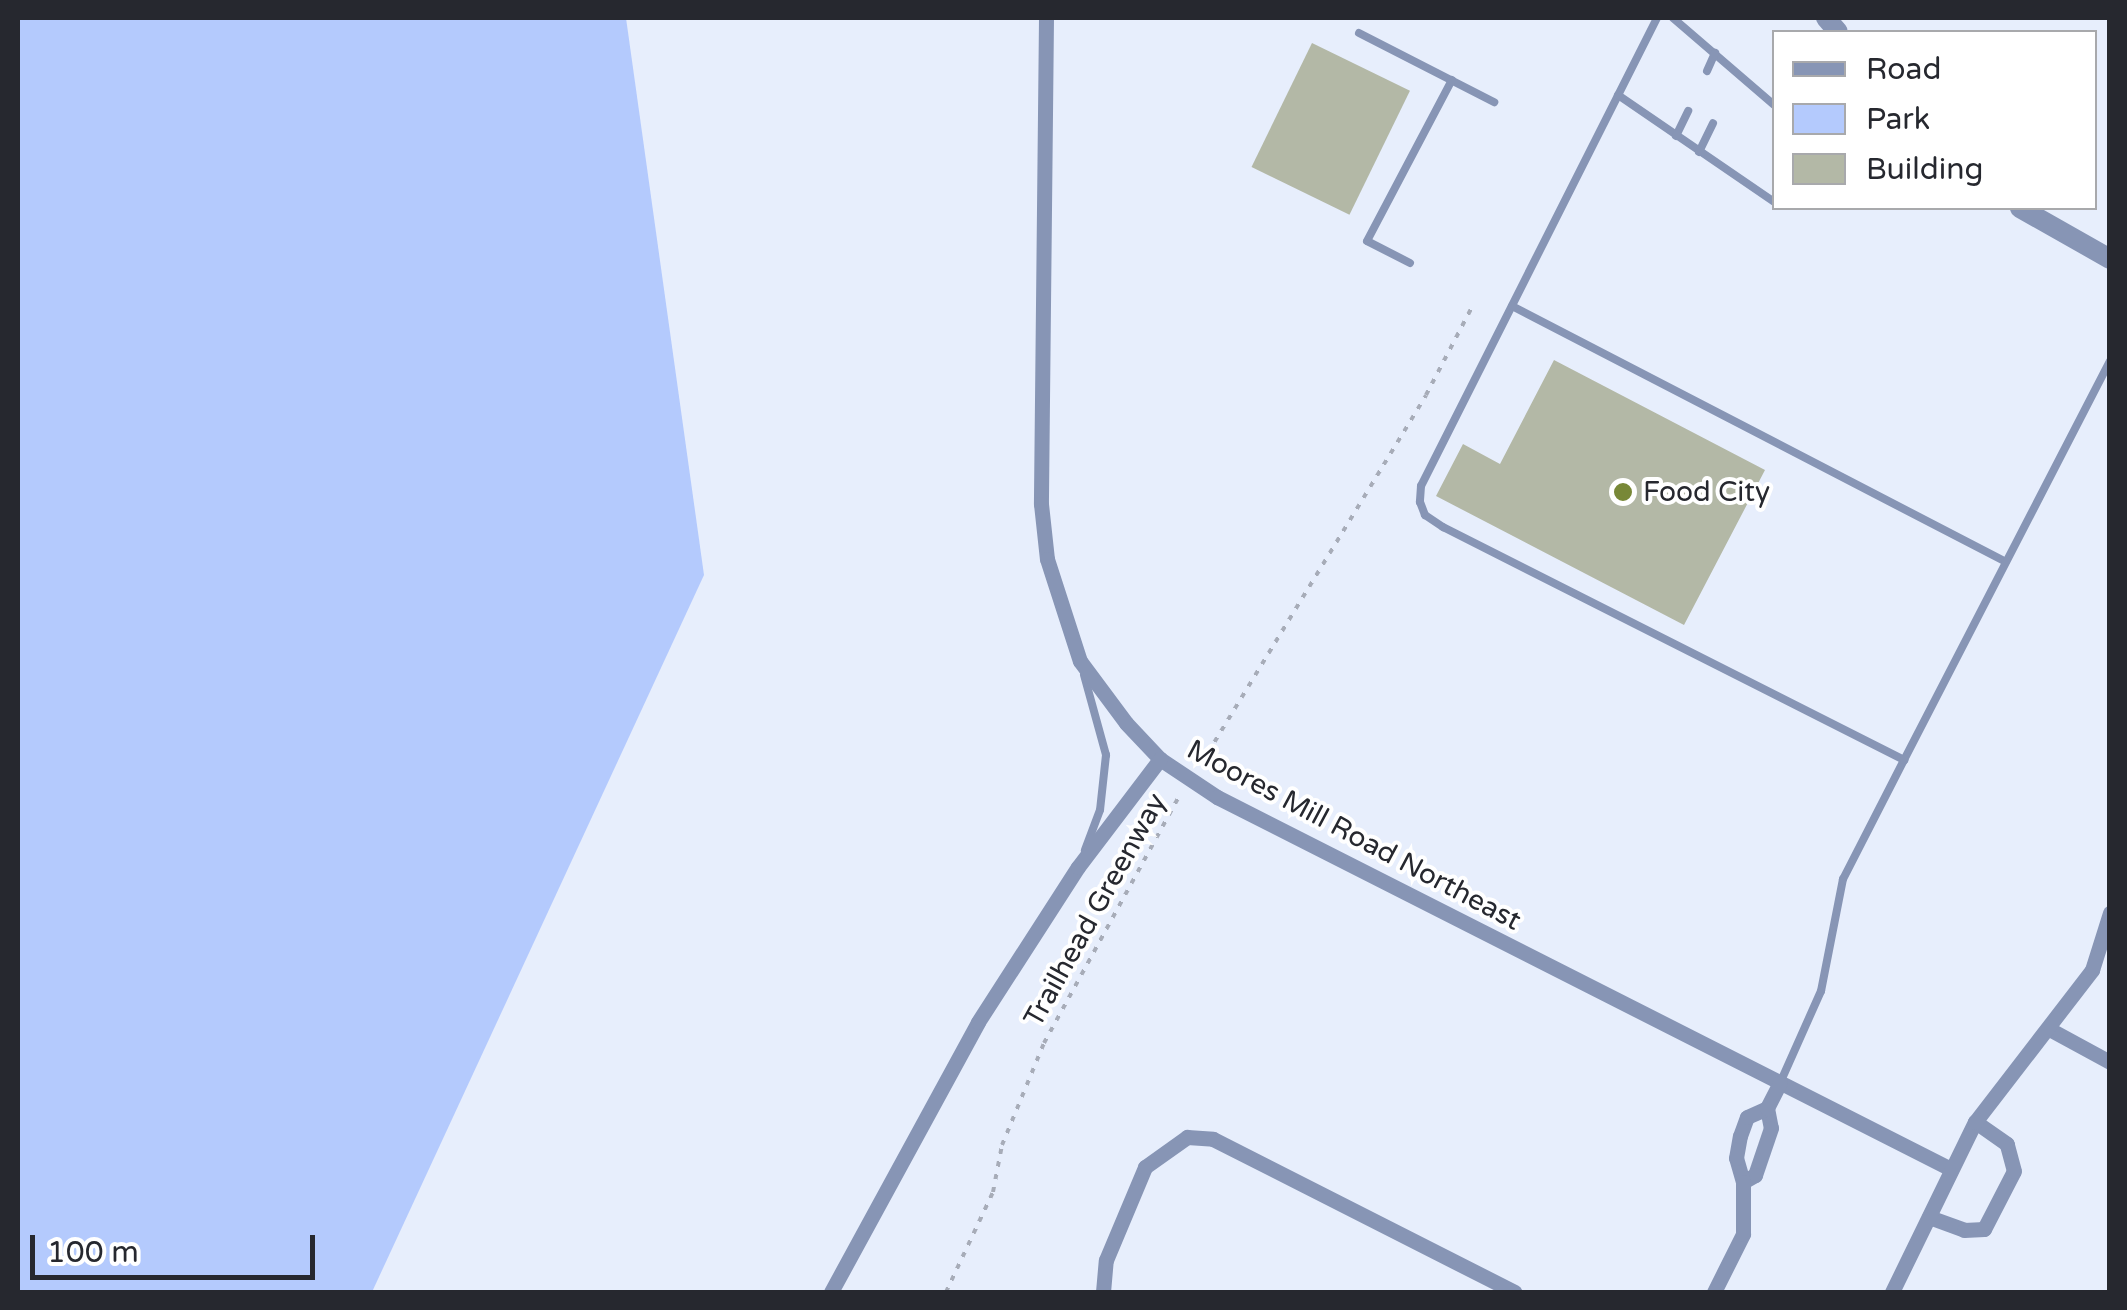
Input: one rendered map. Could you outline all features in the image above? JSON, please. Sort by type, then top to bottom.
[{"type":"street","name":"Moores Mill Road Northeast","points":[[1046,18],[1040,504],[1055,600],[1080,661],[1160,759],[1190,780],[1951,1169]]},
{"type":"street","points":[[2024,210],[2110,258]]},
{"type":"street","points":[[831,1292],[929,1104],[1078,867],[1160,759]]},
{"type":"street","points":[[1892,1292],[1975,1122],[2050,1030],[2092,970],[2110,914]]},
{"type":"street","points":[[2092,970],[2110,969]]},
{"type":"street","points":[[2050,1030],[2110,1062]]},
{"type":"street","points":[[1743,1182],[1755,1175],[1772,1128],[1767,1108],[1780,1083]]},
{"type":"street","points":[[1714,1292],[1743,1234],[1743,1182],[1736,1158],[1740,1136],[1756,1109],[1767,1108]]},
{"type":"street","points":[[1928,1217],[1964,1230],[1984,1229],[2014,1171],[2007,1144],[1975,1122]]},
{"type":"street","points":[[1103,1292],[1106,1260],[1145,1167],[1186,1137],[1213,1139],[1514,1292]]},
{"type":"lane","points":[[1657,18],[1421,486],[1425,515],[1904,760]]},
{"type":"lane","points":[[1673,18],[1772,103]]},
{"type":"lane","points":[[1359,32],[1494,102]]},
{"type":"lane","points":[[1707,71],[1715,54]]},
{"type":"lane","points":[[1732,84],[1738,73]]},
{"type":"lane","points":[[1410,263],[1368,241],[1452,80]]},
{"type":"lane","points":[[1618,95],[1772,201]]},
{"type":"lane","points":[[1676,136],[1688,112]]},
{"type":"lane","points":[[1699,152],[1713,123]]},
{"type":"lane","points":[[1512,306],[2006,562]]},
{"type":"lane","points":[[1780,1083],[1821,991],[1844,879],[2110,361]]},
{"type":"lane","points":[[1078,867],[1100,810],[1106,765],[1080,661]]},
{"type":"path","name":"Trailhead Greenway","points":[[946,1292],[993,1192],[1012,1116],[1044,1043],[1190,780],[1426,394],[1472,306]]},
{"type":"green space","points":[[18,18],[626,18],[704,575],[372,1292],[18,1292]]},
{"type":"building","points":[[1312,43],[1410,91],[1349,215],[1252,167]]},
{"type":"building","points":[[1554,360],[1765,470],[1684,625],[1436,496],[1463,444],[1500,464]]},
{"type":"place","name":"Food City","points":[[1623,492]]}]
